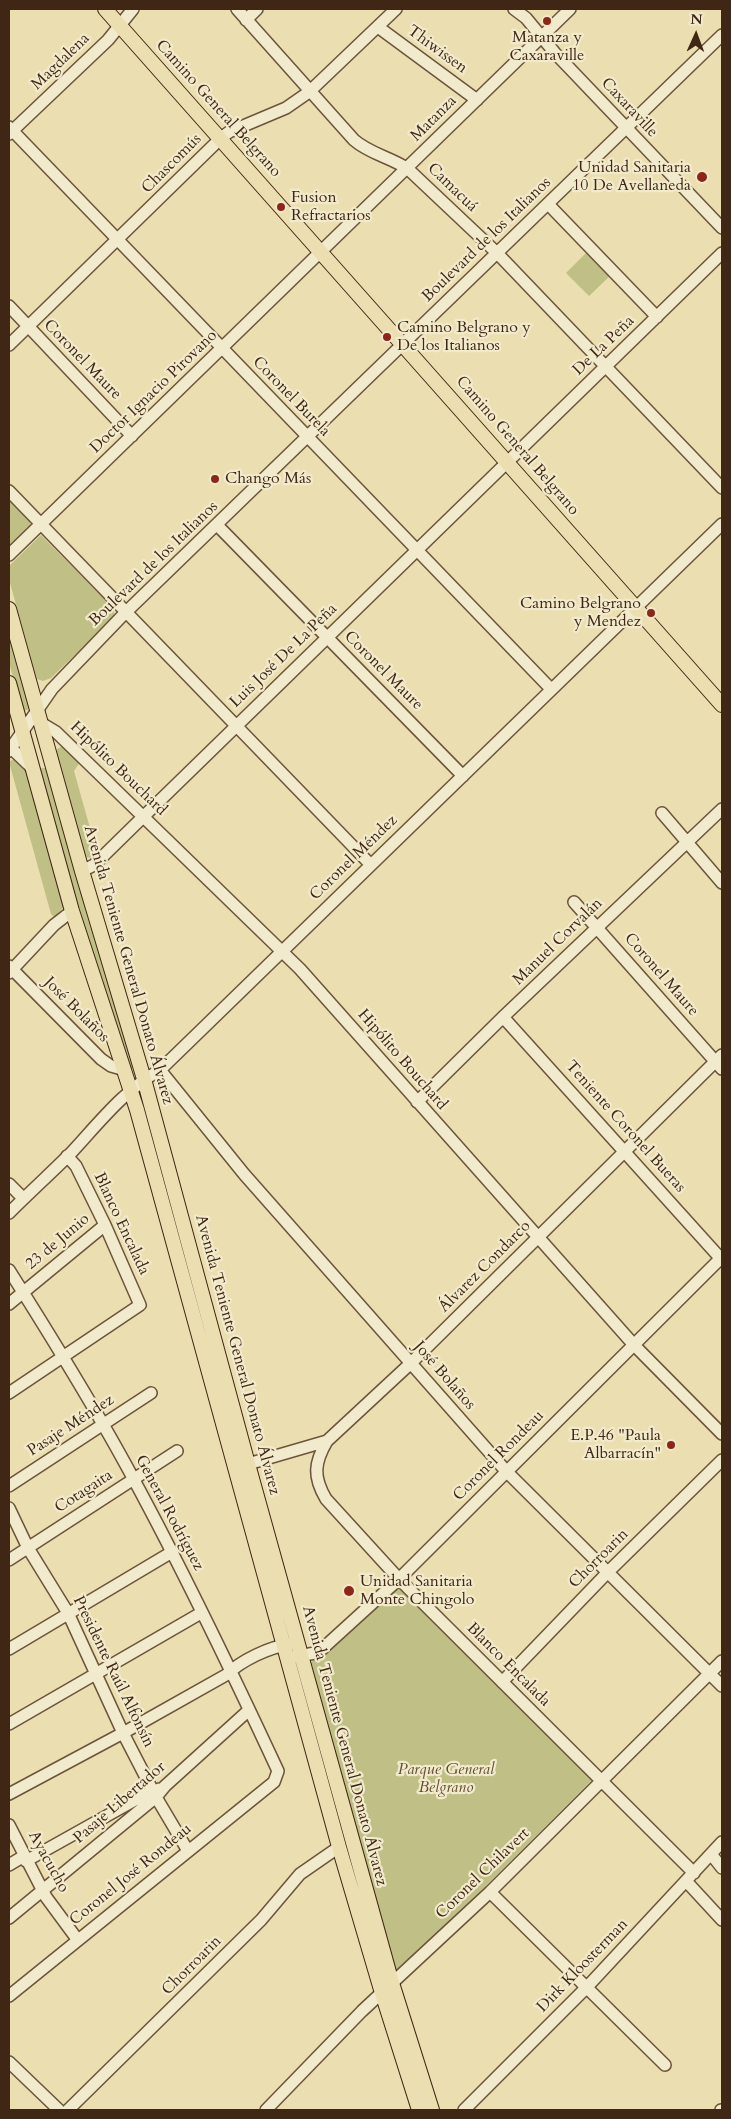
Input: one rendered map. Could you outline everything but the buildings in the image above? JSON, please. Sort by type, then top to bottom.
[{"type":"main road","name":"Camino General Belgrano","points":[[105,9],[722,705]]},
{"type":"main road","name":"Avenida Teniente General Donato Álvarez","points":[[9,609],[82,871],[144,1079],[248,1464],[392,1983],[432,2110]]},
{"type":"main road","name":"Avenida Teniente General Donato Álvarez","points":[[9,683],[72,911],[131,1090],[339,1847],[419,2110]]},
{"type":"street","name":"Magdalena","points":[[10,131],[120,26],[133,9]]},
{"type":"street","name":"Camacuá","points":[[237,9],[309,92],[361,147],[408,168],[497,253],[605,368],[722,488]]},
{"type":"street","points":[[246,20],[257,9]]},
{"type":"street","name":"Chascomús","points":[[9,345],[118,241],[221,138],[286,108],[309,92],[396,9]]},
{"type":"street","name":"Caxaraville","points":[[514,9],[526,18],[555,53],[722,228]]},
{"type":"street","name":"Matanza","points":[[321,252],[570,9]]},
{"type":"street","name":"Thiwissen","points":[[378,27],[477,100]]},
{"type":"street","name":"Boulevard de los Italianos","points":[[10,749],[52,689],[125,613],[308,438],[722,35]]},
{"type":"street","name":"Coronel Burela","points":[[10,131],[551,689]]},
{"type":"street","points":[[548,204],[657,317]]},
{"type":"street","name":"Doctor Ignacio Pirovano","points":[[9,555],[321,252]]},
{"type":"street","name":"De La Peña","points":[[508,463],[722,253]]},
{"type":"street","name":"Coronel Maure","points":[[9,306],[132,436]]},
{"type":"street","name":"Luis José De La Peña","points":[[82,871],[94,865],[508,463]]},
{"type":"street","points":[[9,491],[370,864]]},
{"type":"street","name":"Coronel Méndez","points":[[9,1213],[131,1090],[144,1079],[160,1070],[722,524]]},
{"type":"street","name":"Coronel Maure","points":[[216,525],[463,776]]},
{"type":"street","name":"Hipólito Bouchard","points":[[41,723],[52,728],[300,968],[634,1346],[722,1434]]},
{"type":"street","points":[[10,749],[32,768]]},
{"type":"street","name":"Manuel Corvalán","points":[[417,1102],[503,1017],[722,809]]},
{"type":"street","points":[[662,813],[722,883]]},
{"type":"street","name":"Coronel Maure","points":[[574,902],[720,1062]]},
{"type":"street","points":[[10,970],[54,924],[72,911]]},
{"type":"street","name":"José Bolaños","points":[[10,970],[102,1059],[111,1066],[125,1070]]},
{"type":"street","name":"Teniente Coronel Bueras","points":[[503,1017],[722,1258]]},
{"type":"street","name":"Álvarez Condarco","points":[[248,1464],[327,1441],[411,1363],[626,1151],[720,1062]]},
{"type":"street","name":"José Bolaños","points":[[160,1070],[244,1174],[506,1471],[722,1686]]},
{"type":"street","name":"Blanco Encalada","points":[[64,1356],[139,1307],[139,1302],[105,1225],[76,1166],[67,1156]]},
{"type":"street","points":[[9,1184],[23,1198]]},
{"type":"street","name":"23 de Junio","points":[[9,1304],[105,1225]]},
{"type":"street","name":"Coronel Rondeau","points":[[9,1794],[123,1733],[271,1649],[284,1651],[300,1649],[321,1650],[399,1579],[722,1258]]},
{"type":"street","name":"General Rodríguez","points":[[9,1270],[64,1356],[133,1478],[172,1552],[278,1771],[274,1782]]},
{"type":"street","points":[[9,1393],[64,1356]]},
{"type":"street","name":"Pasaje Méndez","points":[[9,1486],[151,1393]]},
{"type":"street","name":"Blanco Encalada","points":[[327,1441],[319,1456],[316,1475],[319,1487],[326,1499],[399,1579],[601,1783],[690,1877],[722,1920]]},
{"type":"street","name":"Cotagaita","points":[[9,1560],[177,1450]]},
{"type":"street","name":"Chorroarin","points":[[502,1682],[608,1572],[722,1460]]},
{"type":"street","name":"Presidente Raúl Alfonsín","points":[[9,1508],[28,1548],[68,1613],[123,1733],[188,1851]]},
{"type":"street","points":[[9,1649],[172,1552]]},
{"type":"street","points":[[9,1724],[96,1675],[201,1612]]},
{"type":"street","name":"Coronel Chilavert","points":[[266,2110],[362,2011],[490,1892],[722,1661]]},
{"type":"street","name":"Pasaje Libertador","points":[[9,1918],[165,1786],[250,1710]]},
{"type":"street","name":"Coronel José Rondeau","points":[[9,1996],[77,1939],[274,1782]]},
{"type":"street","points":[[9,1865],[25,1859],[155,1794]]},
{"type":"street","name":"Ayacucho","points":[[9,1825],[42,1891],[77,1939]]},
{"type":"street","name":"Dirk Kloosterman","points":[[464,2110],[587,1987],[722,1842]]},
{"type":"street","name":"Chorroarin","points":[[68,2110],[260,1920],[300,1874],[339,1847]]},
{"type":"street","points":[[711,1854],[722,1868]]},
{"type":"street","points":[[490,1892],[665,2064]]},
{"type":"street","points":[[9,2062],[59,2110]]},
{"type":"green space","points":[[587,252],[611,275],[589,296],[566,273]]},
{"type":"green space","points":[[9,498],[30,521],[31,530],[9,548]]},
{"type":"green space","points":[[41,535],[114,609],[114,617],[51,678],[43,681],[37,679],[35,674],[9,579],[9,566]]},
{"type":"green space","points":[[9,629],[31,709],[23,711],[9,663]]},
{"type":"green space","points":[[63,746],[80,762],[74,771],[97,853],[93,858],[84,857],[56,753],[57,749]]},
{"type":"green space","points":[[16,760],[27,770],[64,906],[55,918],[51,914],[9,762]]},
{"type":"green space","points":[[45,768],[48,772],[135,1068],[131,1067],[79,909],[40,770]]},
{"type":"green space","name":"Parque General Belgrano","points":[[400,1585],[592,1780],[393,1978],[308,1665]]},
{"type":"place","name":"Matanza y Caxaraville","points":[[547,21]]},
{"type":"place","name":"Unidad Sanitaria 10 De Avellaneda","points":[[702,177]]},
{"type":"place","name":"Fusion Refractarios","points":[[281,207]]},
{"type":"place","name":"Camino Belgrano y De los Italianos","points":[[387,337]]},
{"type":"place","name":"Chango Más","points":[[215,479]]},
{"type":"place","name":"Camino Belgrano y Mendez","points":[[651,613]]},
{"type":"place","name":"E.P.46 \"Paula Albarracín\"","points":[[671,1445]]},
{"type":"place","name":"Unidad Sanitaria Monte Chingolo","points":[[349,1591]]}]
